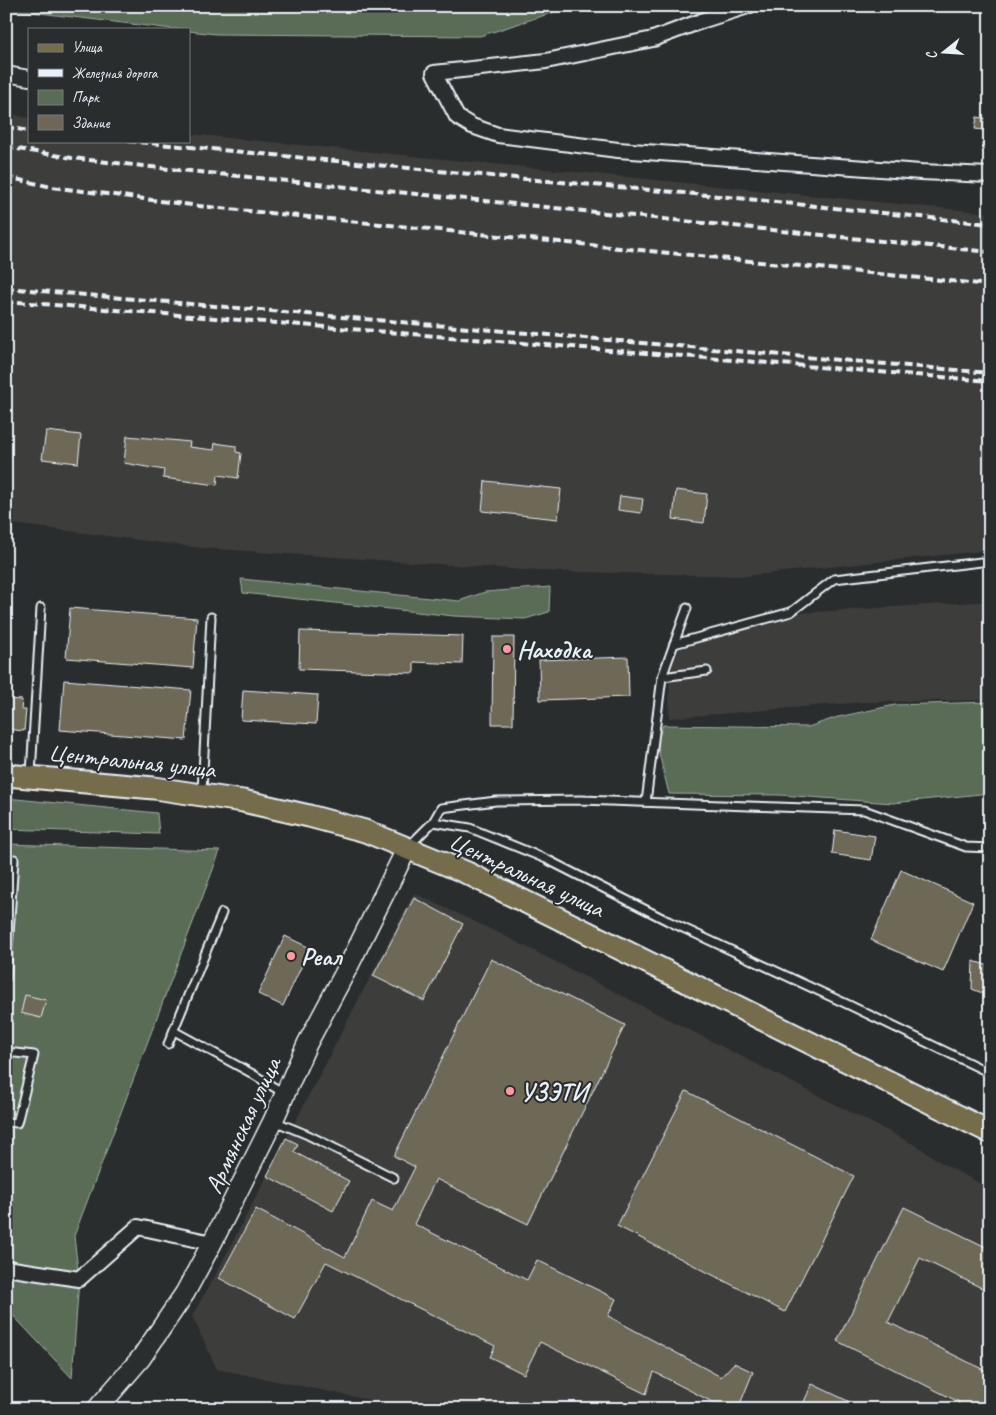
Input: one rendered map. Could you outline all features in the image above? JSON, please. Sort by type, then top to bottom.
[{"type":"main road","name":"Центральная улица","points":[[6,774],[154,788],[243,800],[365,831],[465,872],[990,1132]]},
{"type":"street","points":[[748,6],[653,39],[546,61],[434,73],[457,117],[472,126],[498,136],[618,150],[990,175]]},
{"type":"street","points":[[6,74],[28,78]]},
{"type":"street","name":"Армянская улица","points":[[97,1409],[141,1358],[184,1292],[212,1243],[273,1121],[307,1044],[349,965],[407,848]]},
{"type":"street","points":[[6,1268],[79,1279],[138,1227],[212,1243]]},
{"type":"lane","points":[[674,644],[791,612],[834,579],[990,561]]},
{"type":"lane","points":[[31,777],[41,608]]},
{"type":"lane","points":[[646,802],[662,677],[687,608]]},
{"type":"lane","points":[[201,795],[210,617]]},
{"type":"lane","points":[[662,677],[707,671]]},
{"type":"lane","points":[[407,848],[433,822],[441,808],[496,801],[581,800],[864,810],[966,847],[990,848]]},
{"type":"lane","points":[[433,822],[470,828],[546,859],[668,921],[850,1005],[990,1073]]},
{"type":"lane","points":[[6,978],[14,859]]},
{"type":"lane","points":[[168,1044],[222,913]]},
{"type":"lane","points":[[174,1031],[285,1094]]},
{"type":"lane","points":[[6,1052],[34,1055],[18,1123],[6,1122]]},
{"type":"lane","points":[[273,1121],[308,1135],[394,1178]]},
{"type":"shaded area","points":[[6,113],[28,118],[28,142],[190,142],[190,134],[990,213],[990,550],[744,576],[540,571],[202,548],[6,523]]},
{"type":"shaded area","points":[[990,601],[990,700],[864,702],[669,718],[670,649],[799,613]]},
{"type":"shaded area","points":[[414,893],[507,937],[919,1147],[940,1162],[990,1189],[990,1409],[414,1409],[217,1369],[192,1316],[218,1270]]},
{"type":"green space","points":[[6,6],[573,6],[480,36],[216,34],[190,31],[190,28],[165,28],[6,9]]},
{"type":"green space","points":[[241,579],[459,601],[485,592],[550,587],[549,612],[525,619],[454,616],[243,593]]},
{"type":"green space","points":[[990,702],[990,793],[893,803],[780,795],[669,794],[658,749],[658,739],[663,725],[808,727],[838,717],[895,705]]},
{"type":"green space","points":[[6,798],[157,813],[159,834],[6,829]]},
{"type":"green space","points":[[6,844],[220,851],[74,1236],[79,1279],[72,1378],[6,1308]]},
{"type":"building","points":[[977,117],[990,119],[990,131],[975,129]]},
{"type":"building","points":[[46,431],[81,435],[78,463],[42,459]]},
{"type":"building","points":[[127,436],[190,442],[189,447],[214,450],[215,443],[236,446],[236,452],[241,453],[238,478],[218,475],[217,485],[163,478],[164,470],[124,463]]},
{"type":"building","points":[[485,481],[561,489],[558,519],[482,511]]},
{"type":"building","points":[[676,490],[707,494],[704,523],[673,519]]},
{"type":"building","points":[[620,496],[643,499],[641,513],[618,510]]},
{"type":"building","points":[[70,608],[197,618],[193,668],[66,658]]},
{"type":"building","points":[[300,631],[463,636],[462,664],[414,662],[414,673],[299,669]]},
{"type":"building","points":[[493,637],[514,637],[513,724],[492,724]]},
{"type":"building","points":[[628,657],[629,697],[540,700],[539,660]]},
{"type":"building","points":[[64,680],[191,690],[186,740],[60,730]]},
{"type":"building","points":[[243,690],[318,695],[316,724],[241,720]]},
{"type":"building","points":[[6,699],[22,700],[21,710],[26,710],[24,731],[6,729]]},
{"type":"building","points":[[835,830],[875,836],[871,860],[832,854]]},
{"type":"building","points":[[901,870],[973,902],[943,972],[871,940]]},
{"type":"building","points":[[414,898],[463,924],[424,1001],[373,976]]},
{"type":"building","points":[[285,936],[310,948],[283,1006],[258,994]]},
{"type":"building","name":"УЗЭТИ","points":[[491,959],[625,1025],[528,1224],[436,1179],[414,1224],[527,1280],[537,1260],[616,1299],[608,1316],[721,1377],[734,1363],[753,1372],[738,1409],[726,1409],[654,1372],[646,1394],[540,1342],[524,1374],[490,1357],[495,1346],[326,1262],[295,1319],[219,1278],[256,1209],[345,1257],[372,1201],[393,1211],[415,1167],[394,1156]]},
{"type":"building","points":[[973,961],[990,966],[990,996],[972,989]]},
{"type":"building","points":[[25,995],[46,1000],[41,1018],[21,1013]]},
{"type":"building","points":[[686,1091],[854,1176],[785,1312],[617,1226]]},
{"type":"building","points":[[286,1138],[298,1144],[294,1152],[349,1181],[333,1211],[267,1176]]},
{"type":"building","points":[[904,1207],[990,1249],[990,1292],[920,1258],[888,1322],[990,1373],[990,1402],[986,1409],[956,1409],[959,1402],[837,1341]]},
{"type":"building","points":[[812,1384],[865,1409],[812,1409],[803,1404]]},
{"type":"railway","points":[[6,127],[28,131]]},
{"type":"railway","points":[[138,142],[718,196],[990,224]]},
{"type":"railway","points":[[6,147],[72,158],[169,169],[990,252]]},
{"type":"railway","points":[[6,177],[52,187],[199,206],[990,285]]},
{"type":"railway","points":[[6,288],[990,373]]},
{"type":"railway","points":[[6,301],[990,381]]},
{"type":"place","name":"Находка","points":[[507,649]]},
{"type":"place","name":"Реал","points":[[291,956]]},
{"type":"place","name":"УЗЭТИ","points":[[510,1091]]}]
